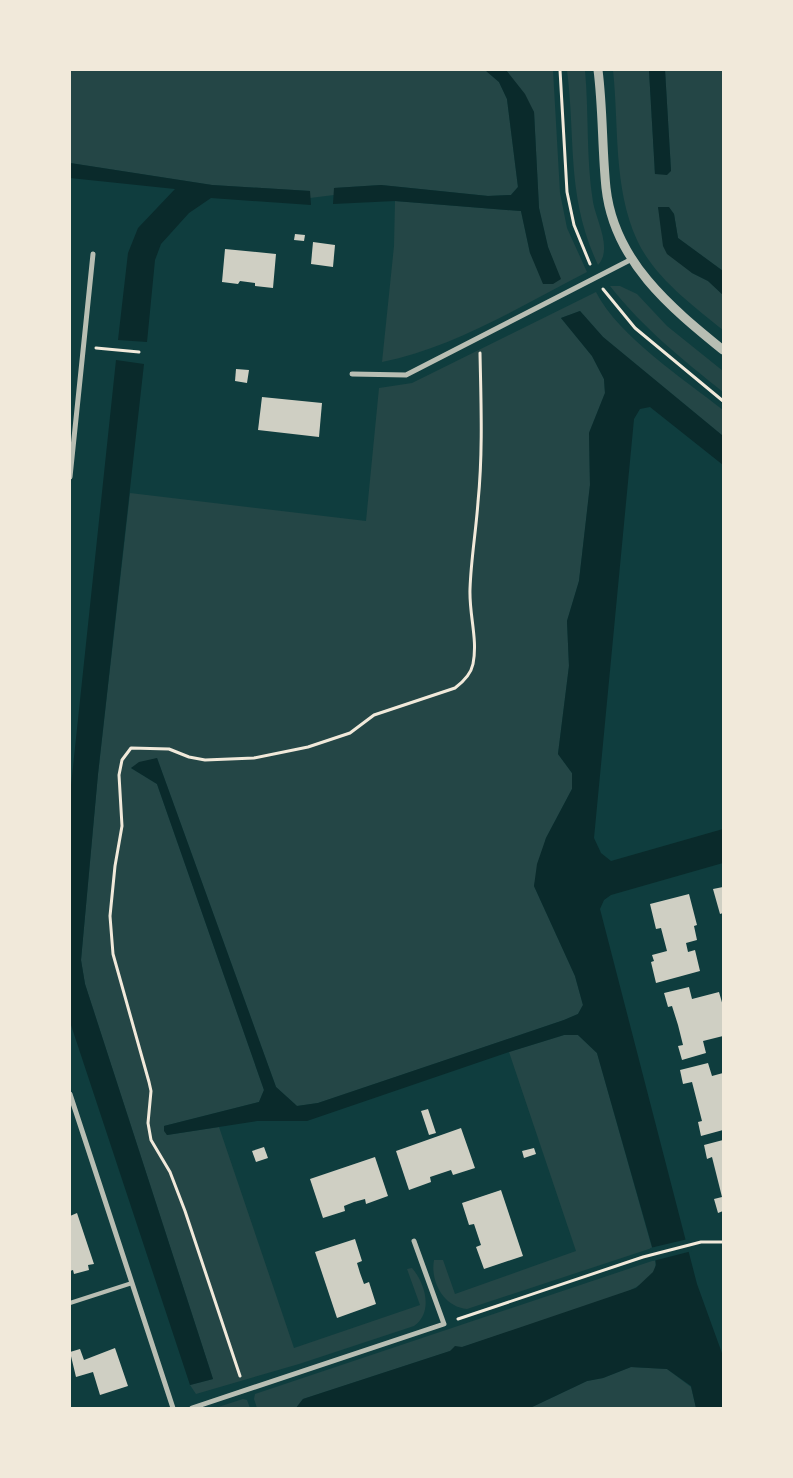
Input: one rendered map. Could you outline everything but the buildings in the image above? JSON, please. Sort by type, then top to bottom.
[{"type":"street","points":[[598,70],[606,190],[614,220],[632,259],[652,288],[683,318],[723,350]]},
{"type":"street","points":[[70,477],[93,254]]},
{"type":"street","points":[[352,374],[406,375],[632,259]]},
{"type":"street","points":[[70,1094],[173,1408]]},
{"type":"street","points":[[192,1408],[444,1324],[414,1241]]},
{"type":"lane","points":[[70,1303],[132,1283]]},
{"type":"path","points":[[246,1390],[232,1357],[176,1187],[170,1172],[151,1140],[148,1124],[151,1091],[113,954],[110,916],[115,866],[122,826],[119,775],[122,760],[131,748],[142,747],[169,749],[189,757],[205,760],[254,758],[308,748],[350,734],[374,715],[455,688],[464,680],[472,667],[476,643],[469,606],[472,553],[478,502],[482,418],[480,338]]},
{"type":"path","points":[[83,346],[139,352]]},
{"type":"path","points":[[444,1324],[643,1257],[701,1242],[723,1242]]},
{"type":"shaded area","points":[[70,70],[485,70],[499,82],[507,99],[518,187],[511,195],[488,196],[381,185],[334,188],[334,195],[310,198],[310,191],[212,185],[70,163]]},
{"type":"shaded area","points":[[485,70],[506,70],[525,94],[534,112],[539,208],[548,247],[561,279],[553,284],[543,284],[530,253],[521,211],[395,201],[333,204],[334,188],[381,185],[488,196],[511,195],[518,187],[507,99],[499,82]]},
{"type":"shaded area","points":[[506,70],[553,70],[560,193],[567,228],[587,272],[462,336],[409,355],[382,362],[394,246],[395,201],[521,211],[530,253],[560,279],[548,247],[539,208],[534,112]]},
{"type":"shaded area","points":[[567,70],[585,70],[591,186],[593,202],[604,243],[604,251],[598,265],[581,216],[577,192]]},
{"type":"shaded area","points":[[613,70],[649,70],[655,174],[671,171],[665,70],[723,70],[723,271],[678,238],[674,214],[669,208],[658,208],[692,273],[708,281],[723,295],[723,330],[675,290],[653,266],[637,240],[629,220],[620,178]]},
{"type":"shaded area","points":[[649,70],[665,70],[671,171],[667,175],[655,174]]},
{"type":"shaded area","points":[[70,163],[212,185],[310,191],[311,205],[211,198],[189,213],[161,244],[155,260],[147,342],[118,340],[128,253],[138,228],[175,189],[70,178]]},
{"type":"shaded area","points":[[658,207],[669,207],[674,214],[678,238],[723,271],[723,295],[708,281],[692,273],[667,254],[663,246]]},
{"type":"shaded area","points":[[610,286],[620,286],[637,294],[667,326],[723,371],[723,392],[649,329]]},
{"type":"shaded area","points":[[596,292],[606,308],[636,341],[723,410],[723,436],[603,337],[580,311],[561,318],[592,356],[604,379],[605,393],[589,433],[590,485],[579,581],[567,621],[569,666],[558,754],[572,773],[572,789],[546,838],[534,886],[575,976],[583,1005],[578,1014],[318,1103],[297,1106],[276,1087],[157,758],[131,768],[157,784],[264,1090],[259,1102],[164,1126],[167,1135],[219,1127],[294,1348],[420,1305],[407,1269],[412,1268],[421,1281],[426,1305],[420,1320],[414,1326],[299,1364],[196,1394],[190,1385],[213,1379],[85,984],[81,960],[98,774],[130,493],[366,521],[379,388],[412,383]]},
{"type":"shaded area","points":[[580,311],[603,337],[723,436],[723,465],[650,407],[640,409],[634,419],[594,838],[601,853],[611,861],[723,829],[723,863],[611,895],[604,900],[600,909],[697,1284],[723,1356],[723,1408],[696,1408],[691,1386],[667,1369],[631,1367],[603,1378],[587,1381],[530,1408],[296,1408],[303,1399],[450,1351],[455,1346],[462,1347],[636,1288],[653,1272],[656,1265],[655,1257],[597,1053],[578,1035],[564,1035],[509,1052],[307,1121],[257,1121],[167,1135],[164,1131],[164,1126],[259,1102],[264,1090],[157,784],[131,768],[139,762],[157,758],[276,1087],[297,1106],[318,1103],[578,1014],[583,1005],[575,976],[534,886],[537,864],[546,838],[572,789],[572,773],[558,754],[569,666],[567,621],[579,581],[590,485],[589,433],[605,393],[604,379],[592,356],[561,318]]},
{"type":"shaded area","points":[[116,360],[144,364],[98,774],[81,960],[85,984],[213,1379],[190,1385],[70,1022],[70,795]]},
{"type":"shaded area","points":[[564,1035],[578,1035],[597,1053],[652,1248],[467,1309],[459,1307],[452,1304],[440,1292],[434,1277],[434,1260],[443,1260],[455,1294],[576,1251],[509,1052]]},
{"type":"shaded area","points":[[655,1260],[655,1269],[643,1283],[612,1298],[303,1399],[296,1408],[257,1408],[254,1399],[255,1394]]},
{"type":"shaded area","points":[[631,1367],[667,1369],[691,1387],[696,1408],[530,1408],[587,1381],[603,1378]]},
{"type":"shaded area","points":[[243,1399],[247,1400],[250,1408],[215,1408]]},
{"type":"pier","points":[[688,1239],[692,1251],[653,1261],[650,1248]]}]
